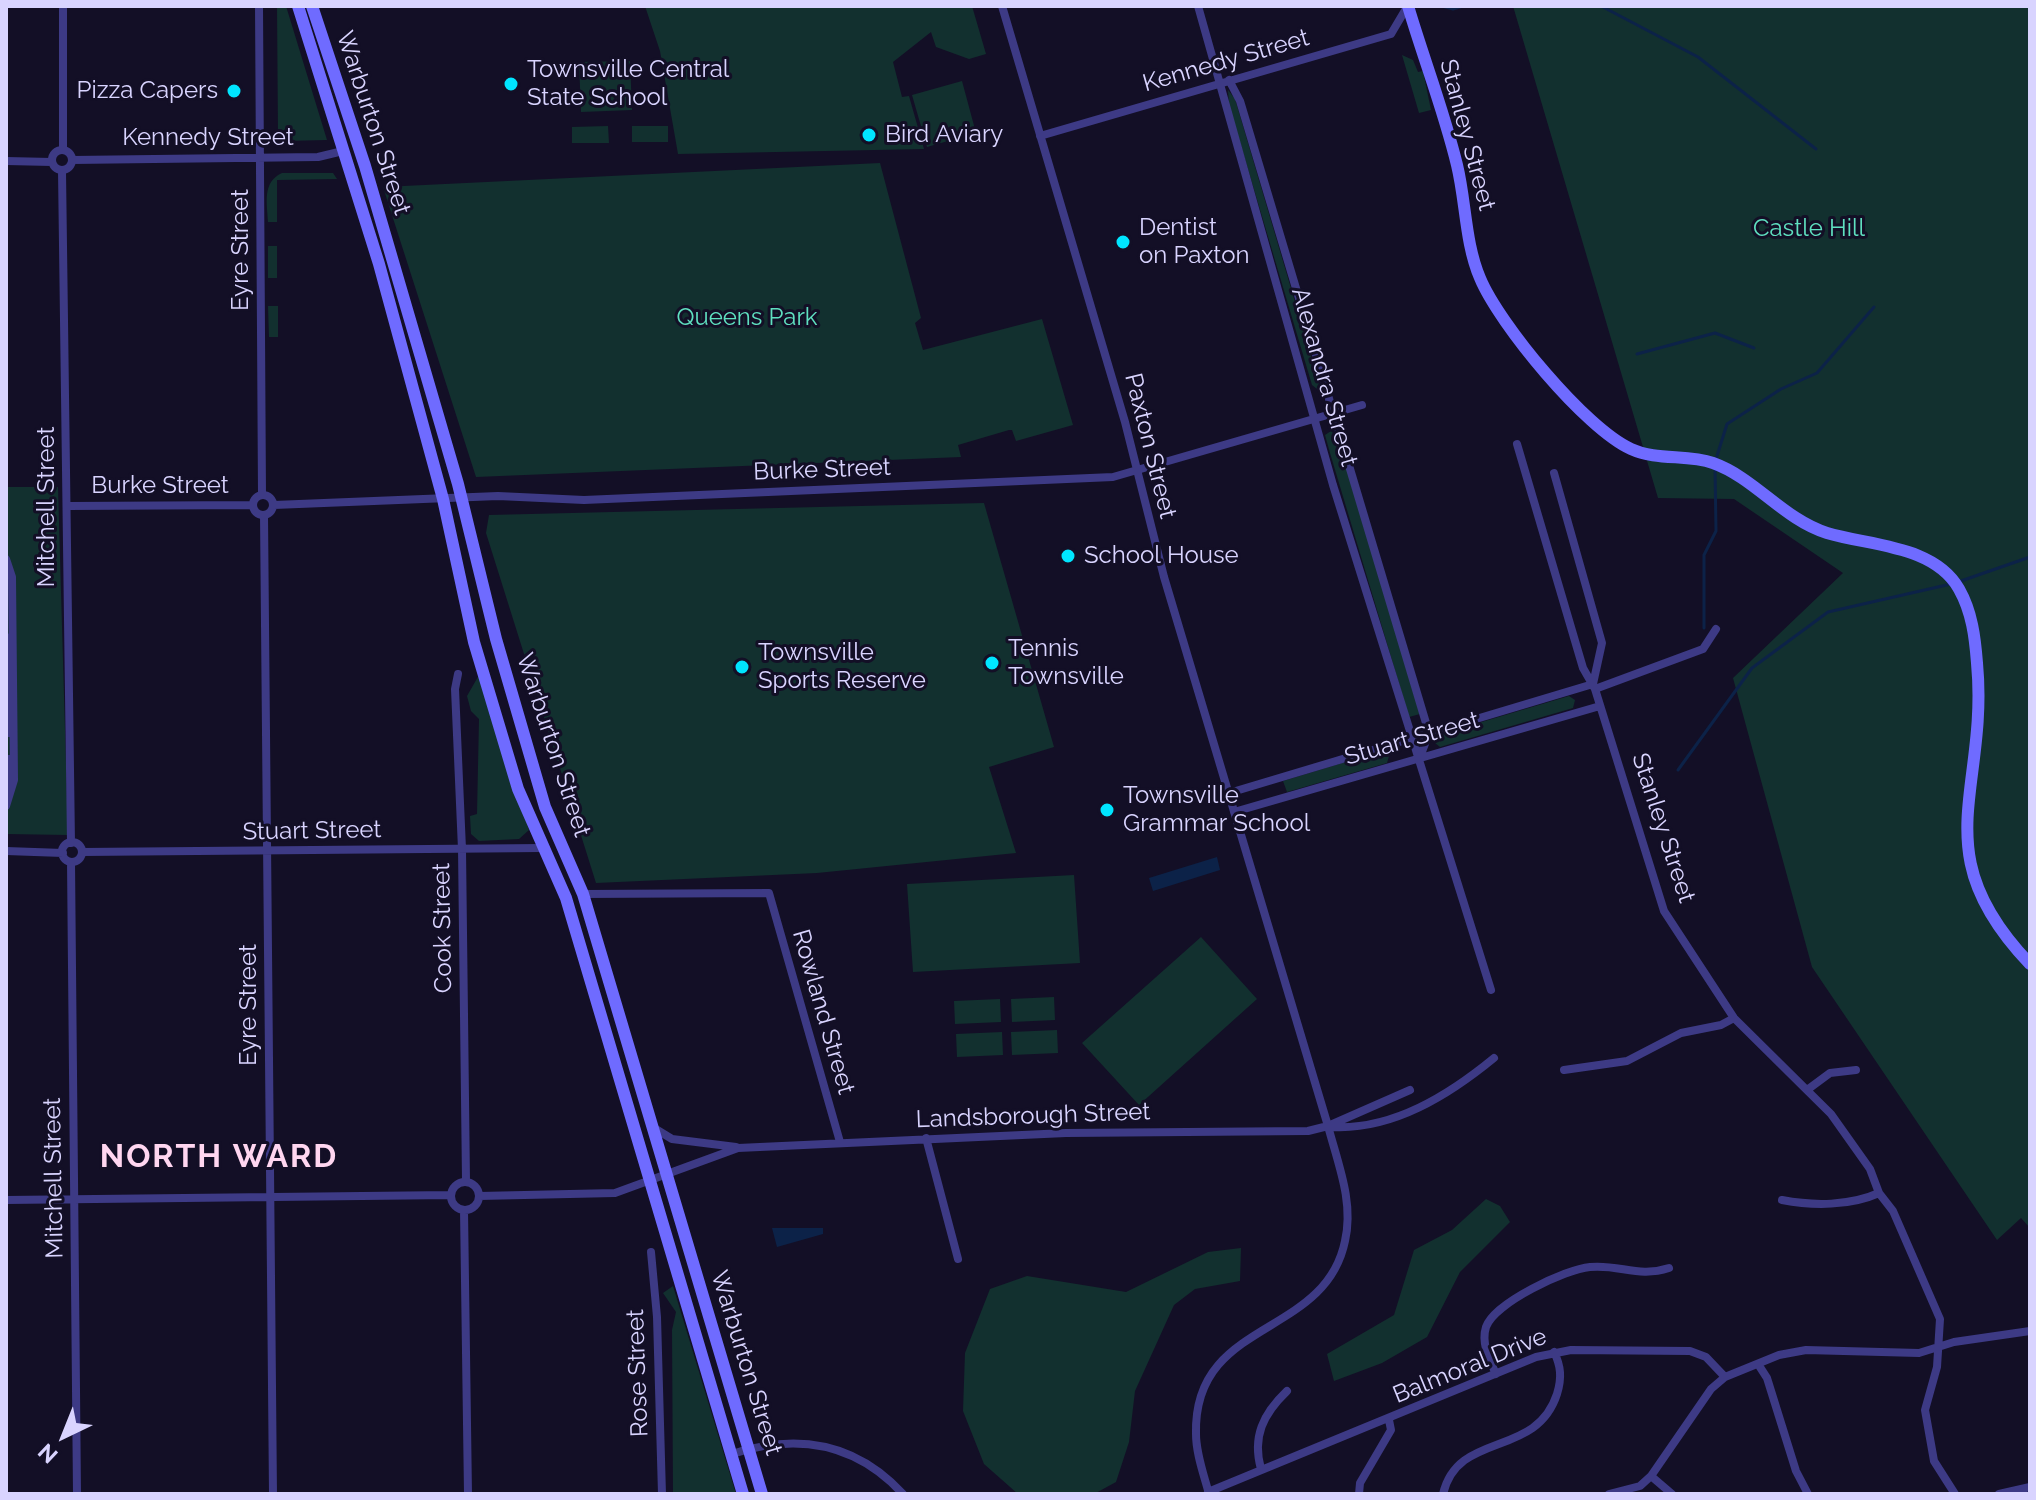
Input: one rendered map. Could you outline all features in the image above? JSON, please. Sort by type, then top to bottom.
[{"type":"main road","name":"Warburton Street","points":[[298,6],[379,264],[443,499],[474,642],[518,789],[566,898],[743,1494]]},
{"type":"main road","name":"Warburton Street","points":[[312,6],[365,166],[462,498],[496,639],[545,807],[583,894],[762,1494]]},
{"type":"main road","name":"Stanley Street","points":[[1408,6],[1450,137],[1479,277],[1496,309],[1573,404],[1616,441],[1633,451],[1711,462],[1744,480],[1807,524],[1825,532],[1915,554],[1942,568],[1951,578],[1968,608],[1974,629],[1978,674],[1978,737],[1965,827],[1970,860],[1984,906],[1995,924],[2030,964]]},
{"type":"main road","points":[[330,57],[333,91],[347,136],[343,151]]},
{"type":"main road","points":[[365,166],[363,185],[378,234],[379,264]]},
{"type":"street","points":[[6,161],[52,162],[62,171],[68,169],[72,160],[63,150],[63,6]]},
{"type":"street","name":"Eyre Street","points":[[259,6],[262,495]]},
{"type":"street","name":"Paxton Street","points":[[1002,6],[1161,566],[1328,1126],[1348,1208],[1341,1257],[1334,1271],[1311,1299],[1235,1346],[1207,1382],[1195,1432],[1208,1493]]},
{"type":"street","name":"Alexandra Street","points":[[1198,6],[1314,418],[1491,990]]},
{"type":"street","name":"Kennedy Street","points":[[1040,136],[1391,34],[1408,6]]},
{"type":"street","name":"Alexandra Street","points":[[1229,80],[1240,101],[1429,733]]},
{"type":"street","points":[[52,162],[55,153],[63,150]]},
{"type":"street","name":"Kennedy Street","points":[[72,160],[318,157],[343,151]]},
{"type":"street","name":"Mitchell Street","points":[[62,171],[71,843]]},
{"type":"street","name":"Burke Street","points":[[274,505],[462,498],[584,500],[1113,477],[1362,405]]},
{"type":"street","name":"Stanley Street","points":[[1517,444],[1583,668],[1594,687],[1664,911],[1734,1018],[1831,1114],[1870,1169],[1879,1193],[1893,1211],[1932,1299],[1940,1319],[1938,1350],[1925,1410],[1934,1461],[1955,1494]]},
{"type":"street","name":"Stanley Street","points":[[1554,473],[1602,643],[1594,687]]},
{"type":"street","points":[[262,495],[269,496],[274,505],[270,513],[264,515],[255,511],[253,505],[262,495]]},
{"type":"street","name":"Burke Street","points":[[68,506],[253,505]]},
{"type":"street","name":"Eyre Street","points":[[264,515],[273,1494]]},
{"type":"street","points":[[6,559],[12,577],[14,780],[6,806]]},
{"type":"street","name":"Stuart Street","points":[[1229,793],[1594,687],[1703,649],[1716,629]]},
{"type":"street","points":[[6,637],[9,768],[6,782]]},
{"type":"street","name":"Cook Street","points":[[458,674],[455,689],[462,849],[466,1181]]},
{"type":"street","name":"Stuart Street","points":[[1234,812],[1600,706]]},
{"type":"street","points":[[1420,757],[1429,733]]},
{"type":"street","points":[[6,851],[63,853],[71,862],[80,859],[82,852],[79,845],[71,843],[63,853]]},
{"type":"street","name":"Stuart Street","points":[[82,852],[542,848]]},
{"type":"street","name":"Mitchell Street","points":[[71,862],[77,1494]]},
{"type":"street","name":"Rowland Street","points":[[583,894],[769,893],[840,1142]]},
{"type":"street","points":[[1564,1070],[1627,1061],[1681,1033],[1721,1025],[1734,1018]]},
{"type":"street","name":"Landsborough Street","points":[[1328,1126],[1360,1128],[1439,1100],[1494,1058]]},
{"type":"street","points":[[1807,1090],[1830,1073],[1856,1070]]},
{"type":"street","name":"Landsborough Street","points":[[653,1128],[672,1139],[738,1148],[926,1138],[1306,1131],[1328,1126],[1410,1090]]},
{"type":"street","points":[[926,1138],[958,1259]]},
{"type":"street","name":"Landsborough Street","points":[[479,1196],[615,1193],[738,1148]]},
{"type":"street","points":[[466,1181],[477,1188],[479,1196],[473,1207],[464,1210],[453,1204],[451,1195],[457,1184],[466,1181]]},
{"type":"street","points":[[1782,1200],[1806,1205],[1864,1200],[1879,1193]]},
{"type":"street","points":[[6,1200],[451,1195]]},
{"type":"street","points":[[464,1210],[468,1494]]},
{"type":"street","name":"Rose Street","points":[[651,1252],[657,1317],[662,1494]]},
{"type":"street","points":[[1496,1374],[1485,1343],[1485,1330],[1499,1309],[1566,1273],[1590,1267],[1647,1274],[1669,1268]]},
{"type":"street","points":[[1609,1494],[1640,1486],[1651,1476],[1711,1389],[1725,1377],[1779,1355],[1806,1350],[1938,1350],[1954,1342],[2030,1331]]},
{"type":"street","name":"Balmoral Drive","points":[[1208,1493],[1554,1352],[1690,1351],[1706,1357],[1725,1377]]},
{"type":"street","points":[[1443,1494],[1450,1477],[1473,1453],[1513,1440],[1545,1419],[1554,1404],[1561,1376],[1554,1352]]},
{"type":"street","points":[[1758,1364],[1767,1378],[1796,1471],[1808,1494]]},
{"type":"street","points":[[1261,1469],[1256,1452],[1258,1433],[1266,1414],[1287,1391]]},
{"type":"street","points":[[1359,1494],[1360,1483],[1391,1430],[1389,1420]]},
{"type":"street","points":[[732,1454],[749,1448],[807,1444],[842,1451],[876,1468],[903,1494]]},
{"type":"street","points":[[1651,1476],[1672,1494]]},
{"type":"street","points":[[1999,1494],[2030,1487]]},
{"type":"green space","points":[[277,6],[286,6],[327,140],[284,141],[278,134]]},
{"type":"green space","points":[[645,6],[972,6],[986,54],[969,59],[936,47],[931,32],[893,62],[902,97],[909,96],[924,149],[678,154],[660,51]]},
{"type":"green space","name":"Castle Hill","points":[[1513,6],[2030,6],[2030,1228],[2021,1218],[1997,1240],[1812,967],[1733,678],[1843,573],[1734,499],[1658,498]]},
{"type":"green space","points":[[1402,55],[1413,60],[1418,72],[1423,71],[1431,110],[1419,113]]},
{"type":"green space","points":[[630,61],[632,110],[581,112],[579,62]]},
{"type":"green space","points":[[962,81],[976,133],[927,147],[912,95]]},
{"type":"green space","points":[[1228,90],[1235,99],[1322,393],[1312,385],[1229,105]]},
{"type":"green space","points":[[608,126],[609,143],[572,143],[572,127]]},
{"type":"green space","points":[[632,126],[668,126],[668,142],[632,142]]},
{"type":"green space","name":"Queens Park","points":[[880,163],[921,318],[915,323],[923,350],[1042,319],[1073,425],[1016,441],[1012,430],[1009,430],[958,445],[961,457],[476,477],[383,187]]},
{"type":"green space","points":[[282,173],[333,173],[337,179],[277,180],[277,222],[268,222],[269,187]]},
{"type":"green space","points":[[268,246],[277,246],[277,278],[268,278]]},
{"type":"green space","points":[[268,306],[278,306],[278,337],[269,337]]},
{"type":"green space","points":[[1331,431],[1338,438],[1420,714],[1409,717],[1325,435]]},
{"type":"green space","points":[[6,487],[58,487],[68,835],[6,834]]},
{"type":"green space","name":"Townsville Sports Reserve","points":[[984,503],[1054,747],[989,767],[1016,853],[817,873],[596,883],[486,533],[489,515]]},
{"type":"green space","points":[[479,675],[529,830],[519,839],[479,841],[471,834],[470,816],[477,814],[479,719],[471,711],[467,696]]},
{"type":"green space","points":[[1569,696],[1575,700],[1573,708],[1440,747],[1435,743],[1438,735]]},
{"type":"green space","points":[[1382,751],[1389,756],[1387,763],[1287,792],[1283,781]]},
{"type":"green space","points":[[1074,875],[1080,963],[913,972],[907,884]]},
{"type":"green space","points":[[1201,937],[1257,999],[1139,1105],[1082,1043]]},
{"type":"green space","points":[[1054,997],[1055,1020],[1012,1022],[1011,999]]},
{"type":"green space","points":[[1000,999],[1001,1022],[955,1024],[954,1001]]},
{"type":"green space","points":[[1057,1030],[1058,1053],[1012,1055],[1011,1032]]},
{"type":"green space","points":[[1002,1032],[1003,1055],[957,1057],[956,1034]]},
{"type":"green space","points":[[1486,1199],[1500,1206],[1510,1222],[1460,1272],[1427,1337],[1382,1363],[1334,1381],[1327,1354],[1394,1315],[1414,1250],[1452,1230]]},
{"type":"green space","points":[[1241,1248],[1240,1281],[1195,1289],[1174,1305],[1135,1391],[1129,1442],[1116,1482],[1094,1494],[1018,1494],[984,1464],[963,1411],[965,1353],[990,1289],[1027,1276],[1126,1292],[1208,1252]]},
{"type":"green space","points":[[673,1286],[736,1494],[673,1494],[672,1330],[676,1312],[663,1293]]},
{"type":"water","points":[[1217,857],[1220,870],[1153,891],[1149,878]]},
{"type":"water","points":[[772,1228],[823,1228],[823,1234],[777,1247]]},
{"type":"waterway","points":[[1442,6],[1453,9],[1463,6]]},
{"type":"waterway","points":[[1601,6],[1698,57],[1816,149]]},
{"type":"waterway","points":[[1716,459],[1727,424],[1781,389],[1817,373],[1874,307]]},
{"type":"waterway","points":[[1637,354],[1715,333],[1754,348]]},
{"type":"waterway","points":[[1704,628],[1704,555],[1716,531],[1715,467]]},
{"type":"waterway","points":[[1958,582],[2030,557]]},
{"type":"waterway","points":[[1678,770],[1752,668],[1828,612],[1951,584]]},
{"type":"place","name":"Townsville Central State School","points":[[511,84]]},
{"type":"place","name":"Pizza Capers","points":[[234,91]]},
{"type":"place","name":"Bird Aviary","points":[[869,135]]},
{"type":"place","name":"Dentist on Paxton","points":[[1123,242]]},
{"type":"place","name":"School House","points":[[1068,556]]},
{"type":"place","name":"Tennis Townsville","points":[[992,663]]},
{"type":"place","name":"Townsville Sports Reserve","points":[[742,667]]},
{"type":"place","name":"Townsville Grammar School","points":[[1107,810]]},
{"type":"district","name":"NORTH WARD","points":[[219,1157]]}]
